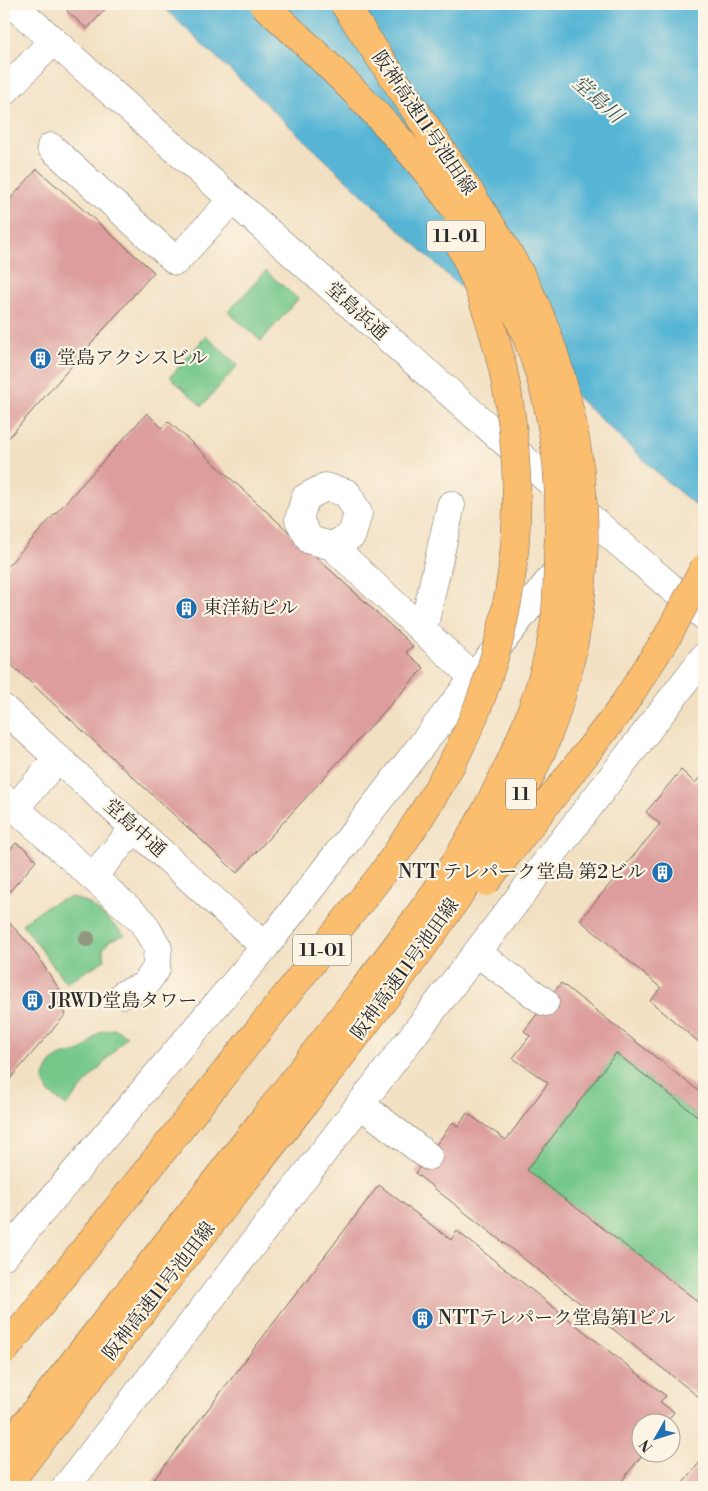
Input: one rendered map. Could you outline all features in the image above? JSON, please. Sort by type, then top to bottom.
[{"type":"highway","name":"阪神高速11号池田線","points":[[4,1451],[316,1051],[386,958],[458,856],[495,794],[521,736],[543,680],[554,627],[560,509],[555,448],[544,389],[519,321],[496,274],[462,219],[419,163],[354,92],[263,4]]},
{"type":"highway","name":"11-01","points":[[4,1351],[389,865],[427,809],[460,745],[487,683],[506,617],[515,552],[518,490],[514,427],[501,358],[481,295],[454,233],[333,4]]},
{"type":"highway","name":"阪神高速11号池田線","points":[[6,1487],[335,1065],[452,906],[517,803],[544,746],[564,688],[577,631],[584,563],[584,510],[578,448],[566,392],[544,324],[515,264],[480,208],[344,4]]},
{"type":"highway","points":[[335,1065],[504,860],[620,710],[667,637],[704,568]]},
{"type":"street","name":"堂島浜通","points":[[12,4],[595,522],[704,616]]},
{"type":"street","points":[[4,92],[53,41]]},
{"type":"street","points":[[51,147],[176,261],[232,200]]},
{"type":"street","points":[[423,630],[452,505]]},
{"type":"street","points":[[4,1256],[265,947],[595,522]]},
{"type":"street","points":[[332,546],[474,678]]},
{"type":"street","points":[[66,1487],[704,656]]},
{"type":"street","name":"堂島中通","points":[[4,709],[265,947]]},
{"type":"street","points":[[58,758],[9,803],[142,921],[158,948],[156,969],[144,986],[124,994]]},
{"type":"street","points":[[93,876],[135,828]]},
{"type":"street","points":[[477,953],[545,1002]]},
{"type":"street","points":[[360,1104],[428,1156]]},
{"type":"green space","points":[[266,271],[298,299],[261,341],[228,312]]},
{"type":"green space","points":[[206,336],[238,365],[202,406],[170,377]]},
{"type":"green space","points":[[72,897],[92,905],[125,935],[110,940],[103,949],[105,960],[66,983],[22,924],[46,907]]},
{"type":"green space","points":[[115,1029],[127,1036],[66,1106],[49,1093],[43,1081],[52,1062],[66,1054],[78,1052],[86,1048],[100,1032]]},
{"type":"green space","points":[[616,1053],[704,1121],[704,1306],[527,1170]]},
{"type":"water","name":"堂島川","points":[[160,4],[704,4],[704,512],[665,480]]},
{"type":"building","points":[[73,4],[110,4],[87,29],[67,11]]},
{"type":"building","name":"堂島アクシスビル","points":[[37,169],[154,272],[4,443],[4,206]]},
{"type":"building","name":"東洋紡ビル","points":[[147,413],[162,428],[168,421],[413,646],[406,652],[424,668],[237,873],[4,658],[4,570]]},
{"type":"building","name":"NTT テレパーク堂島 第2ビル","points":[[681,770],[695,783],[704,772],[704,1040],[701,1044],[650,1001],[661,988],[580,920],[660,824],[646,812]]},
{"type":"building","points":[[16,843],[28,851],[36,861],[4,898],[4,857]]},
{"type":"building","name":"JRWD堂島タワー","points":[[4,917],[30,945],[65,998],[58,1004],[66,1014],[4,1086]]},
{"type":"building","points":[[561,983],[704,1095],[704,1121],[616,1053],[527,1170],[704,1306],[704,1401],[415,1173],[453,1122],[458,1127],[467,1113],[506,1140],[548,1083],[513,1058],[530,1036],[524,1031]]},
{"type":"building","name":"NTTテレパーク堂島第1ビル","points":[[379,1185],[451,1240],[457,1231],[666,1396],[660,1402],[674,1412],[672,1414],[630,1414],[630,1464],[635,1464],[617,1487],[161,1487],[153,1481]]},
{"type":"building","points":[[704,1457],[704,1487],[680,1487]]},
{"type":"place","name":"堂島アクシスビル","points":[[41,358]]},
{"type":"place","name":"東洋紡ビル","points":[[187,608]]},
{"type":"place","name":"NTT テレパーク堂島 第2ビル","points":[[662,872]]},
{"type":"place","name":"JRWD堂島タワー","points":[[33,1001]]},
{"type":"place","name":"NTTテレパーク堂島第1ビル","points":[[422,1318]]}]
